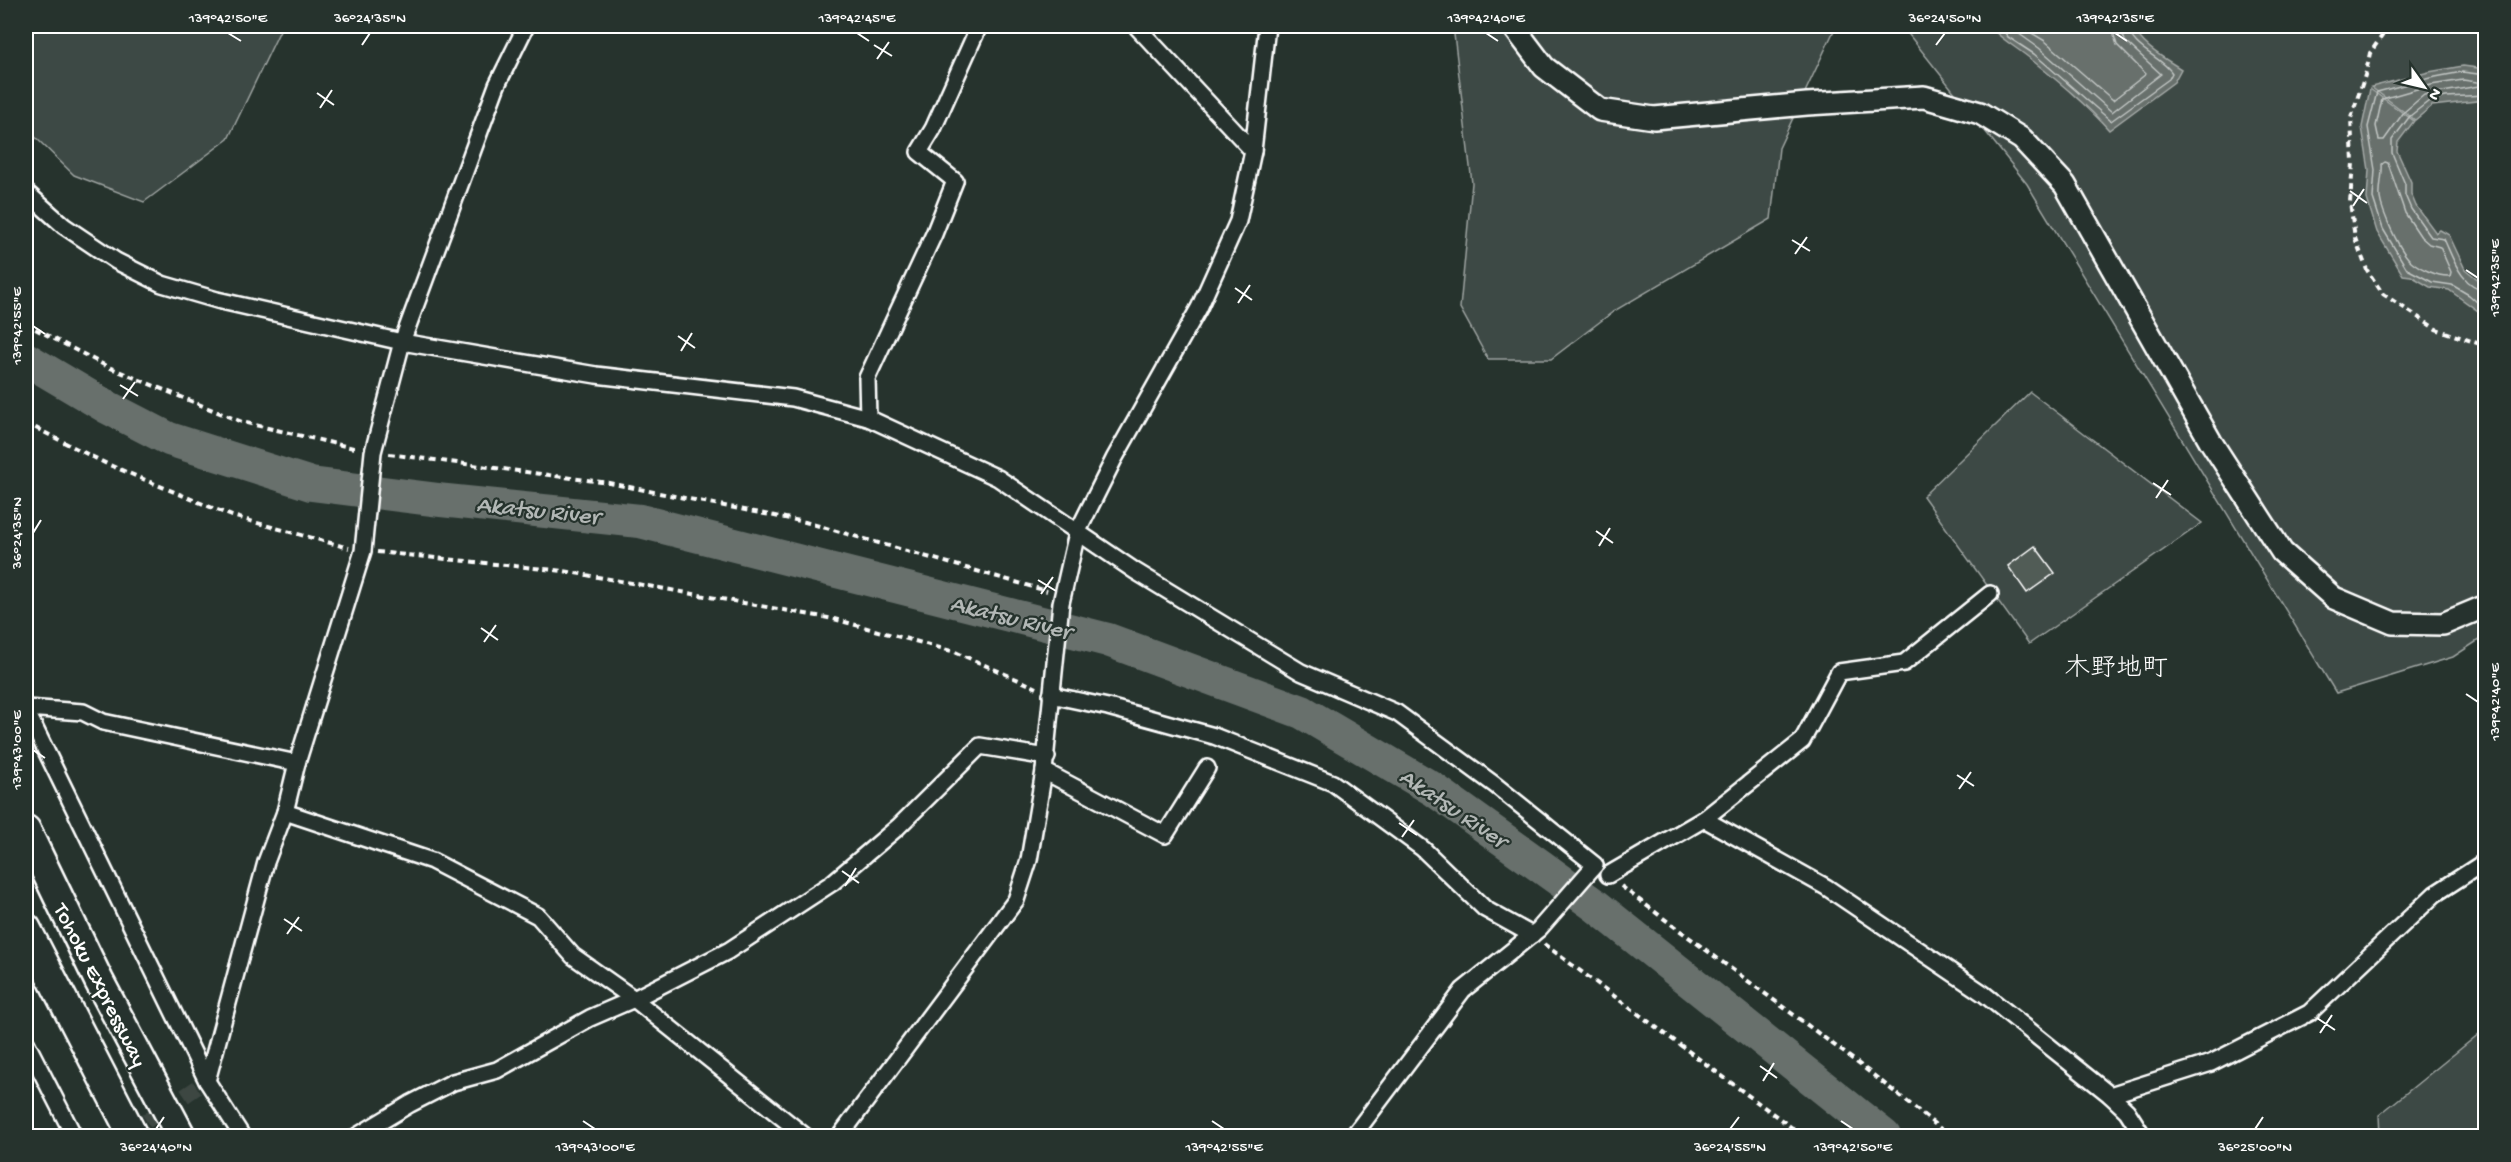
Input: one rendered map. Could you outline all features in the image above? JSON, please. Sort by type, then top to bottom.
[{"type":"highway","name":"Tohoku Expressway","points":[[26,830],[99,981],[181,1137]]},
{"type":"highway","name":"Tohoku Expressway","points":[[26,928],[133,1137]]},
{"type":"street","points":[[207,1081],[266,862],[285,812],[297,763],[363,548],[372,458],[402,342],[497,85],[526,26]]},
{"type":"street","points":[[868,418],[867,378],[934,234],[955,181],[919,152],[933,129],[978,26]]},
{"type":"street","points":[[1136,26],[1253,151]]},
{"type":"street","points":[[840,1137],[1016,900],[1029,860],[1046,764],[1061,600],[1077,533],[1114,459],[1199,308],[1238,221],[1253,151],[1267,26]]},
{"type":"street","points":[[1513,26],[1544,67],[1600,110],[1654,118],[1807,104],[1924,97],[1980,113],[2022,139],[2065,185],[2211,442],[2282,552],[2334,598],[2393,623],[2444,624],[2486,606]]},
{"type":"street","points":[[26,192],[64,226],[116,261],[162,284],[218,300],[402,342],[596,375],[793,398],[868,418],[998,478],[1135,571],[1301,672],[1397,713],[1495,785],[1595,865],[1535,932],[1463,990],[1353,1137]]},
{"type":"street","points":[[1608,876],[1704,819],[1802,741],[1839,672],[1904,663],[1990,594]]},
{"type":"street","points":[[1052,687],[1108,707],[1214,736],[1333,783],[1423,849],[1485,909],[1535,932]]},
{"type":"street","points":[[242,1137],[207,1081],[26,709],[83,712],[103,722],[297,763]]},
{"type":"street","points":[[357,1137],[410,1104],[453,1082],[497,1070],[590,1018],[634,999],[728,951],[832,883],[898,827],[980,746],[1046,764],[1165,835],[1208,768]]},
{"type":"street","points":[[285,812],[432,861],[538,916],[573,956],[634,999],[805,1137]]},
{"type":"street","points":[[1704,819],[1826,887],[1984,994],[2110,1095],[2127,1111],[2142,1137]]},
{"type":"street","points":[[2110,1095],[2211,1063],[2309,1013],[2435,894],[2486,861]]},
{"type":"street","points":[[26,1042],[74,1137]]},
{"type":"path","points":[[2389,26],[2370,53],[2351,118],[2353,163],[2350,202],[2355,238],[2367,270],[2383,294],[2436,329],[2486,346]]},
{"type":"path","points":[[26,324],[106,366],[242,422],[372,458],[609,483],[805,522],[1061,600]]},
{"type":"path","points":[[26,423],[106,464],[232,516],[363,548],[564,571],[834,619],[955,652],[1052,687]]},
{"type":"path","points":[[1608,876],[1894,1090],[1949,1137]]},
{"type":"path","points":[[1535,932],[1803,1137]]},
{"type":"shaded area","points":[[26,26],[282,26],[228,139],[144,202],[74,175],[26,128]]},
{"type":"shaded area","points":[[1453,26],[1836,26],[1779,148],[1771,219],[1614,311],[1551,359],[1488,359],[1460,308],[1472,183]]},
{"type":"shaded area","points":[[1902,26],[2485,26],[2485,636],[2453,657],[2336,693],[2027,184]]},
{"type":"shaded area","points":[[2030,392],[2202,523],[2029,644],[1923,496]]},
{"type":"shaded area","points":[[2485,1029],[2485,1136],[2380,1136],[2379,1115]]},
{"type":"water","points":[[1996,26],[2133,26],[2147,45],[2181,69],[2174,82],[2109,130],[2062,85],[1992,29]]},
{"type":"water","points":[[2463,66],[2485,69],[2485,100],[2432,106],[2415,120],[2371,87],[2429,72]]},
{"type":"water","points":[[2370,89],[2414,121],[2398,142],[2397,151],[2411,182],[2411,194],[2416,206],[2436,233],[2440,230],[2449,235],[2465,269],[2485,285],[2485,316],[2449,290],[2430,287],[2411,276],[2403,275],[2377,232],[2367,199],[2369,170],[2362,127]]},
{"type":"building","points":[[2035,546],[2055,573],[2027,593],[2008,566]]},
{"type":"waterway","name":"Akatsu River","points":[[26,359],[107,407],[169,439],[311,484],[640,521],[1108,640],[1302,712],[1433,789],[1596,906],[1884,1136]]},
{"type":"tunnel","points":[[127,1134],[207,1081]]},
{"type":"district","name":"木野地町","points":[[2116,666]]}]
